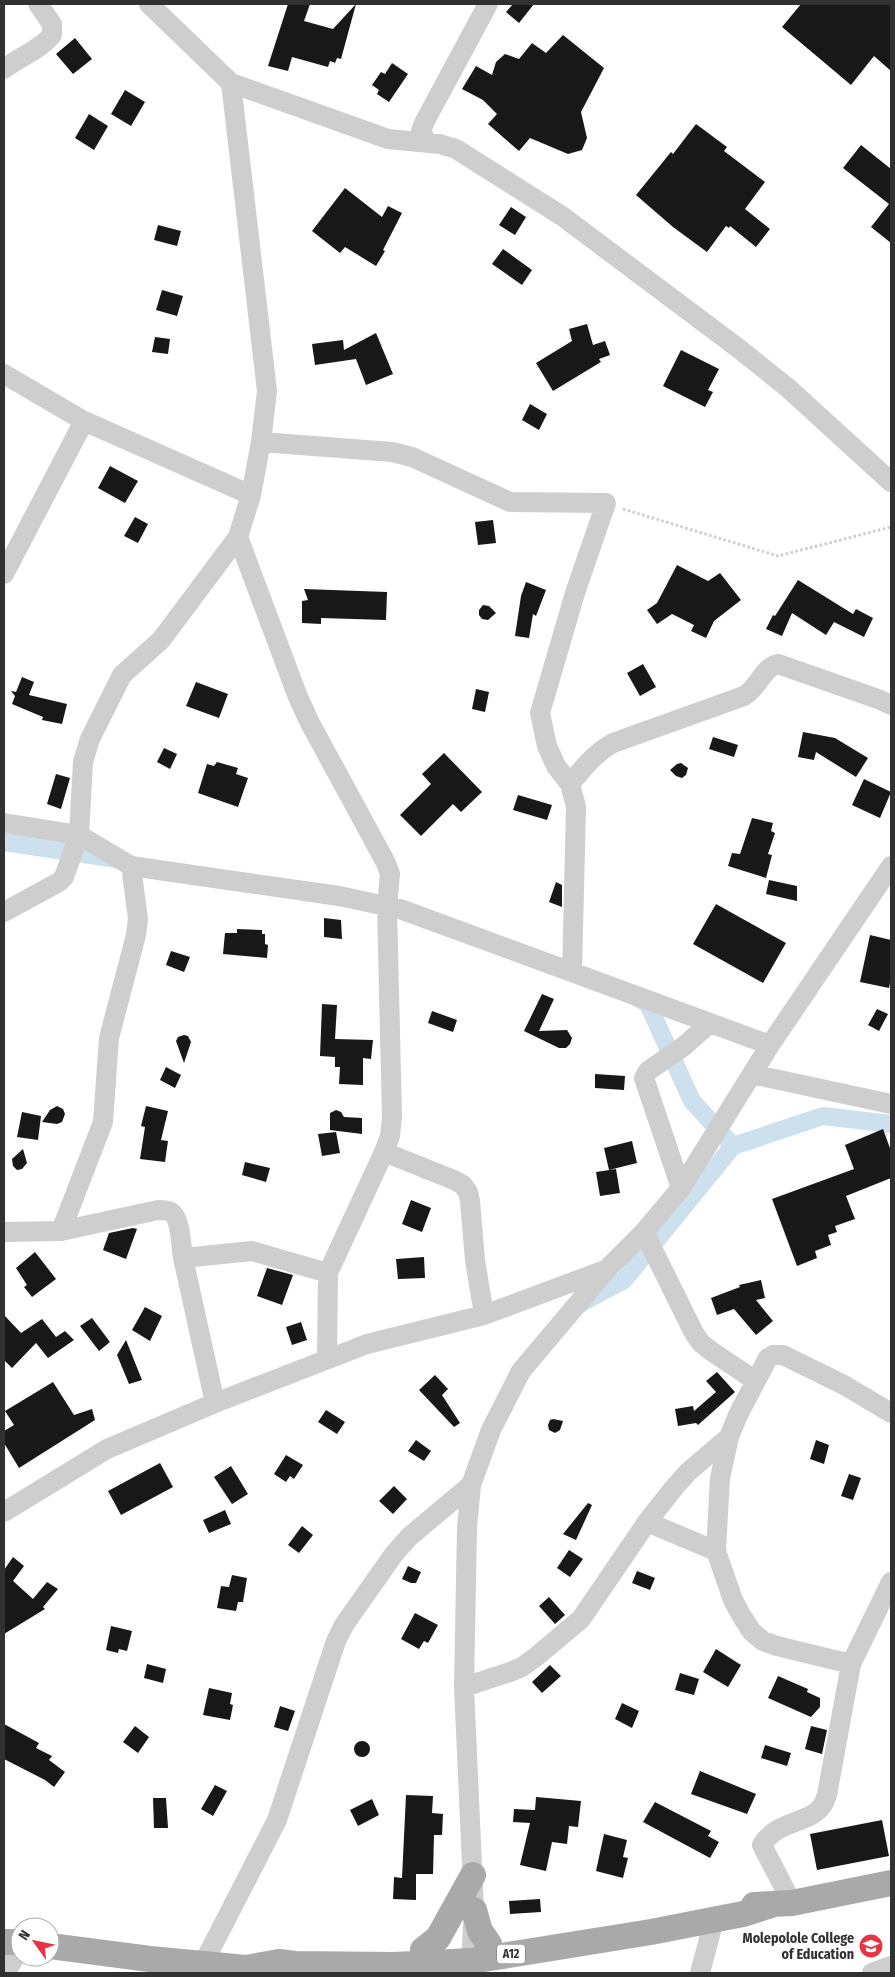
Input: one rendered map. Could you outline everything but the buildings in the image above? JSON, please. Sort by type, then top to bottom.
[{"type":"main road","points":[[423,1950],[433,1944],[438,1938],[473,1875]]},
{"type":"main road","name":"A12","points":[[60,1948],[150,1966],[203,1964],[246,1968],[279,1962],[295,1964],[394,1965],[474,1956],[714,1920],[782,1904],[891,1883]]},
{"type":"main road","name":"A12","points":[[246,1968],[281,1950],[423,1950],[474,1956],[707,1910],[744,1905],[782,1904]]},
{"type":"main road","points":[[474,1910],[480,1931],[474,1956]]},
{"type":"street","points":[[4,69],[17,59],[39,48],[52,35],[52,24],[38,4]]},
{"type":"street","points":[[149,4],[231,83],[388,139],[426,141],[456,149],[562,216],[738,348],[788,388],[891,482]]},
{"type":"street","points":[[426,141],[421,131],[425,121],[488,4]]},
{"type":"street","points":[[4,912],[59,882],[64,877],[79,835],[83,762],[90,739],[122,675],[161,640],[238,537],[251,495],[268,391],[231,83]]},
{"type":"street","points":[[4,374],[84,421],[251,495]]},
{"type":"street","points":[[4,574],[84,421]]},
{"type":"street","points":[[261,442],[392,452],[412,457],[510,502],[606,504],[574,593],[540,713],[547,746],[556,766],[570,784],[576,807],[572,972]]},
{"type":"street","points":[[238,537],[298,697],[310,723],[386,863],[390,874],[388,907],[392,1117],[390,1136],[328,1272],[327,1359]]},
{"type":"street","points":[[570,784],[594,756],[612,743],[744,696],[756,687],[768,669],[774,664],[891,705]]},
{"type":"street","points":[[4,823],[79,835],[131,866],[339,896],[400,909],[770,1045]]},
{"type":"street","points":[[60,1231],[102,1122],[109,1038],[136,935],[138,919],[131,866]]},
{"type":"street","points":[[474,1910],[464,1687],[467,1528],[471,1485],[491,1430],[522,1370],[607,1269],[644,1232],[681,1188],[770,1045],[891,866]]},
{"type":"street","points":[[681,1188],[644,1078],[648,1070],[684,1046],[710,1023]]},
{"type":"street","points":[[752,1074],[891,1104]]},
{"type":"street","points":[[384,1152],[454,1180],[463,1185],[468,1192],[484,1315]]},
{"type":"street","points":[[4,1232],[60,1231],[158,1210],[171,1212],[177,1219],[183,1258],[215,1403]]},
{"type":"street","points":[[644,1232],[701,1344],[756,1381]]},
{"type":"street","points":[[183,1258],[252,1251],[328,1272]]},
{"type":"street","points":[[4,1512],[107,1449],[215,1403],[367,1344],[484,1315],[607,1269]]},
{"type":"street","points":[[850,1664],[763,1641],[752,1632],[740,1615],[716,1551],[720,1478],[729,1436],[768,1358],[777,1353],[844,1385],[891,1414]]},
{"type":"street","points":[[464,1687],[522,1667],[538,1656],[581,1619],[647,1522],[688,1472],[729,1436]]},
{"type":"street","points":[[203,1964],[277,1820],[336,1641],[344,1625],[394,1554],[404,1543],[471,1485]]},
{"type":"street","points":[[647,1522],[716,1551]]},
{"type":"street","points":[[782,1904],[762,1845],[767,1836],[814,1813],[822,1806],[827,1795],[850,1664],[891,1582]]},
{"type":"street","points":[[700,1973],[714,1920]]},
{"type":"street","points":[[872,1973],[891,1966]]},
{"type":"path","points":[[606,504],[778,556],[891,527]]},
{"type":"waterway","points":[[4,842],[117,859]]},
{"type":"waterway","points":[[635,996],[648,1004],[692,1101],[733,1146]]},
{"type":"waterway","points":[[579,1304],[624,1280],[733,1146],[823,1116],[891,1124]]},
{"type":"place","name":"Molepolole College of Education","points":[[871,1946]]}]
